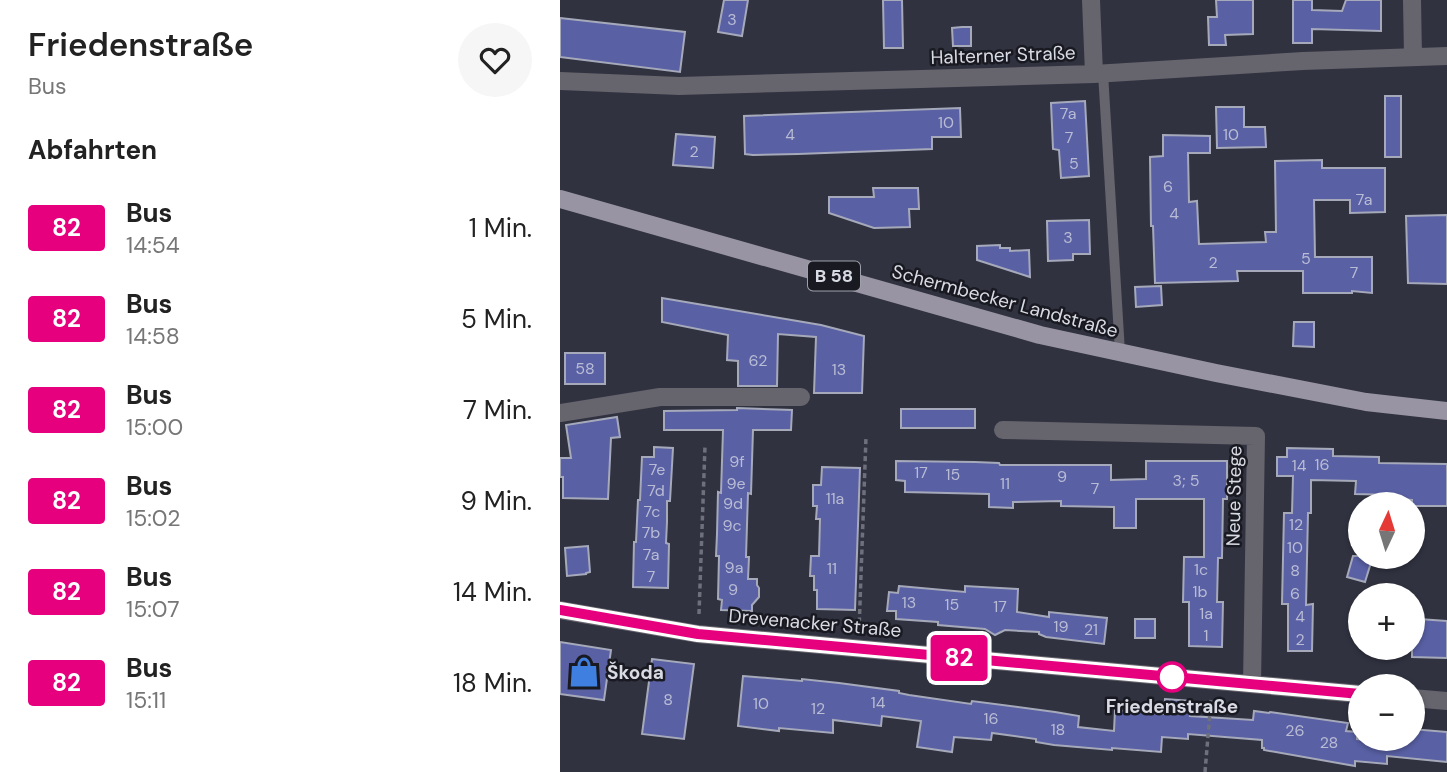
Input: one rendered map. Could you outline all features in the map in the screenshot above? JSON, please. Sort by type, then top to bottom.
[{"type":"main road","name":"Schermbecker Landstraße","points":[[560,199],[1040,335],[1366,402],[1447,411]]},
{"type":"street","points":[[1091,0],[1099,73]]},
{"type":"street","points":[[1412,0],[1413,56]]},
{"type":"street","name":"Halterner Straße","points":[[560,81],[679,86],[1099,73],[1447,56]]},
{"type":"street","points":[[560,413],[660,397],[802,397]]},
{"type":"street","name":"Neue Stege","points":[[1003,430],[1256,436],[1252,684]]},
{"type":"street","name":"Drevenacker Straße","points":[[560,610],[698,634],[1348,693]]},
{"type":"street","points":[[1425,699],[1447,701]]},
{"type":"lane","points":[[1099,73],[1120,352]]},
{"type":"path","points":[[859,648],[866,437]]},
{"type":"path","points":[[698,634],[705,446]]},
{"type":"path","points":[[1205,772],[1212,681]]},
{"type":"building","points":[[724,0],[748,0],[742,36],[718,32]]},
{"type":"building","points":[[883,0],[902,0],[903,48],[884,48]]},
{"type":"building","points":[[1216,0],[1253,0],[1253,34],[1225,35],[1226,45],[1209,45],[1208,17],[1217,17]]},
{"type":"building","points":[[1293,0],[1312,0],[1312,10],[1342,11],[1346,0],[1381,0],[1381,31],[1312,29],[1312,43],[1293,43]]},
{"type":"building","points":[[560,18],[685,32],[680,72],[560,57]]},
{"type":"building","points":[[971,27],[971,46],[953,46],[952,28]]},
{"type":"building","points":[[1385,96],[1401,96],[1401,157],[1385,157]]},
{"type":"building","points":[[1085,101],[1089,176],[1061,178],[1059,150],[1053,149],[1051,103]]},
{"type":"building","points":[[1216,107],[1244,107],[1244,127],[1265,127],[1266,147],[1217,148]]},
{"type":"building","points":[[960,108],[961,137],[932,137],[932,149],[745,154],[744,116]]},
{"type":"building","points":[[676,134],[715,137],[713,168],[673,165]]},
{"type":"building","points":[[1163,135],[1210,136],[1210,153],[1188,153],[1189,202],[1197,201],[1199,244],[1266,242],[1265,232],[1276,232],[1275,161],[1322,160],[1322,168],[1385,168],[1385,212],[1350,213],[1350,200],[1314,200],[1315,257],[1372,257],[1372,293],[1303,293],[1303,271],[1237,271],[1238,281],[1155,283],[1150,157],[1163,156]]},
{"type":"building","points":[[873,188],[918,188],[919,209],[909,209],[910,227],[874,228],[829,213],[829,197],[874,197]]},
{"type":"building","points":[[1447,215],[1447,284],[1408,283],[1406,216]]},
{"type":"building","points":[[1089,220],[1090,254],[1073,254],[1073,260],[1048,261],[1047,221]]},
{"type":"building","points":[[1000,245],[1000,248],[1010,248],[1010,251],[1029,250],[1030,277],[977,260],[977,246]]},
{"type":"building","points":[[1161,286],[1162,305],[1136,307],[1135,287]]},
{"type":"building","points":[[662,298],[821,325],[864,336],[862,393],[814,393],[816,337],[778,334],[777,386],[738,386],[738,361],[727,360],[728,335],[662,322]]},
{"type":"building","points":[[1294,322],[1314,322],[1314,347],[1293,346]]},
{"type":"building","points":[[565,353],[605,353],[605,384],[565,384]]},
{"type":"building","points":[[737,408],[792,410],[791,430],[753,430],[746,557],[749,557],[748,579],[757,579],[759,597],[752,605],[752,611],[721,610],[722,600],[718,599],[719,556],[716,556],[723,430],[664,430],[664,411]]},
{"type":"building","points":[[901,409],[975,409],[975,428],[901,428]]},
{"type":"building","points":[[617,417],[620,437],[611,438],[608,499],[563,498],[560,458],[571,458],[566,425]]},
{"type":"building","points":[[654,447],[673,448],[670,501],[667,501],[668,588],[633,587],[634,542],[642,457],[654,457]]},
{"type":"building","points":[[1287,448],[1333,449],[1333,456],[1379,457],[1379,463],[1447,464],[1447,506],[1425,506],[1425,492],[1355,492],[1356,481],[1311,480],[1306,605],[1313,604],[1312,651],[1288,651],[1288,604],[1282,604],[1284,513],[1292,513],[1293,476],[1277,476],[1277,457],[1287,457]]},
{"type":"building","points":[[896,461],[1111,465],[1111,480],[1146,479],[1146,461],[1227,461],[1222,558],[1218,558],[1217,602],[1223,602],[1222,647],[1189,646],[1189,602],[1183,602],[1184,557],[1204,557],[1204,499],[1136,499],[1136,528],[1114,528],[1114,507],[1061,506],[1061,501],[1013,502],[1013,508],[989,507],[989,494],[905,492],[905,481],[896,480]]},
{"type":"building","points":[[822,467],[860,468],[855,610],[817,609],[817,590],[814,590],[814,576],[810,576],[811,556],[819,556],[820,519],[816,519],[817,506],[813,506],[813,485],[821,485]]},
{"type":"building","points":[[588,546],[590,572],[567,576],[565,548]]},
{"type":"building","points":[[1349,569],[1369,569],[1365,582],[1347,577]]},
{"type":"building","points":[[899,586],[965,592],[965,586],[1018,589],[1017,612],[1049,617],[1049,612],[1107,618],[1104,644],[1046,637],[1039,632],[1005,630],[995,635],[985,629],[896,619],[896,611],[887,611],[889,592],[898,593]]},
{"type":"building","points":[[1135,619],[1155,619],[1155,638],[1135,638]]},
{"type":"building","points":[[1425,619],[1447,621],[1447,658],[1425,657]]},
{"type":"building","name":"Škoda","points":[[560,642],[611,650],[604,700],[560,694]]},
{"type":"building","points":[[652,659],[694,664],[684,739],[642,734]]},
{"type":"building","points":[[743,676],[839,683],[971,704],[972,701],[1055,712],[1079,716],[1078,727],[1114,731],[1115,710],[1164,714],[1165,699],[1192,701],[1190,716],[1253,720],[1254,711],[1348,723],[1348,751],[1425,751],[1425,730],[1447,732],[1447,762],[1387,756],[1387,764],[1355,761],[1355,766],[1264,750],[1262,740],[1188,734],[1188,739],[1162,737],[1161,752],[1054,745],[1036,742],[1036,739],[992,733],[991,740],[954,737],[952,752],[917,747],[921,721],[882,716],[881,726],[833,720],[833,733],[738,726]]},
{"type":"bus line","name":"82","points":[[560,610],[698,634],[1348,693]]},
{"type":"place","name":"Škoda","points":[[584,672]]},
{"type":"place","name":"Friedenstraße","points":[[1172,677]]}]
